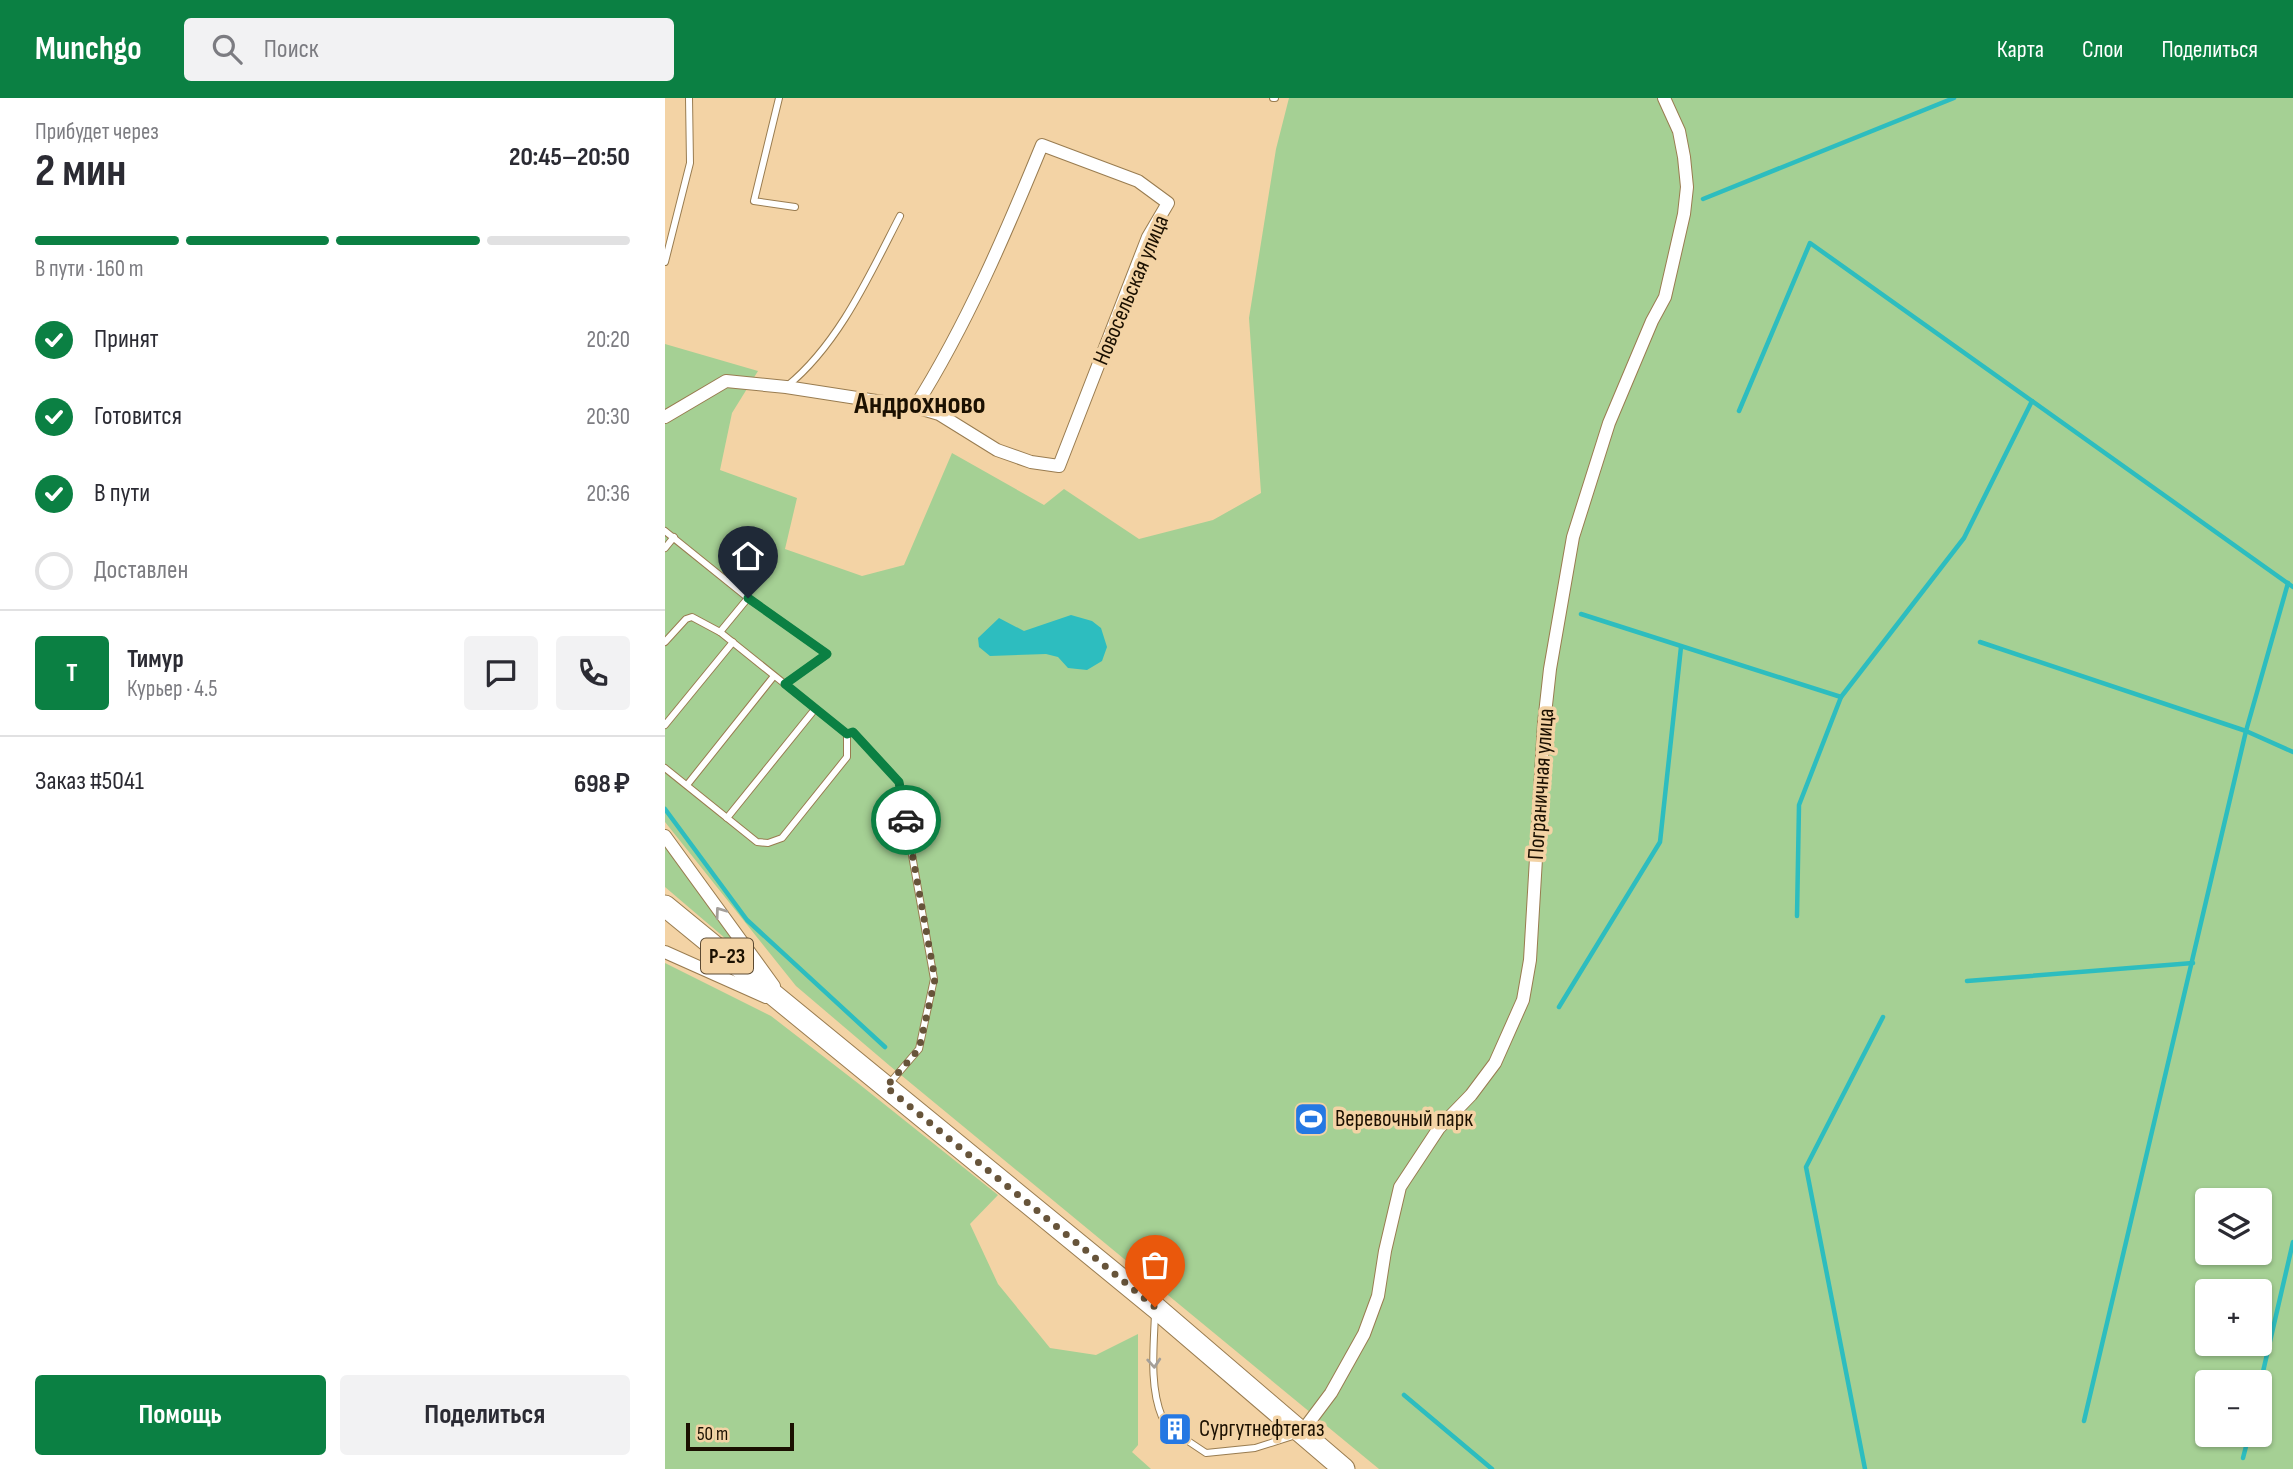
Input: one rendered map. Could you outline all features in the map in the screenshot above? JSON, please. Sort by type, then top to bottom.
[{"type":"highway","name":"Р-23","points":[[665,906],[1155,1307],[1344,1469]]},
{"type":"street","name":"Пограничная улица","points":[[1301,1433],[1331,1393],[1364,1334],[1378,1296],[1400,1187],[1439,1128],[1471,1095],[1495,1063],[1523,1000],[1530,960],[1544,723],[1550,669],[1573,537],[1609,422],[1665,297],[1684,214],[1687,187],[1684,157],[1679,131],[1664,98]]},
{"type":"street","name":"Новосельская улица","points":[[1042,145],[1138,181],[1168,203],[1148,237],[1059,466],[1031,461],[997,450],[939,414],[915,407],[963,326],[1042,145]]},
{"type":"street","points":[[665,416],[726,381],[786,387],[915,407]]},
{"type":"street","points":[[665,836],[789,1007]]},
{"type":"street","points":[[665,952],[789,1007]]},
{"type":"lane","points":[[665,262],[690,163],[689,98]]},
{"type":"lane","points":[[779,98],[754,201],[795,207]]},
{"type":"lane","points":[[786,387],[805,371],[855,302],[900,216]]},
{"type":"lane","points":[[665,531],[748,598],[827,654],[785,684]]},
{"type":"lane","points":[[665,548],[674,537]]},
{"type":"lane","points":[[720,632],[748,598]]},
{"type":"lane","points":[[665,642],[686,619],[692,617],[720,632],[847,734]]},
{"type":"lane","points":[[665,724],[733,642]]},
{"type":"lane","points":[[687,785],[774,676]]},
{"type":"lane","points":[[727,818],[815,709]]},
{"type":"lane","points":[[847,734],[853,732],[899,782],[935,979],[919,1049],[886,1087]]},
{"type":"lane","points":[[665,768],[757,842],[768,843],[782,838],[846,757],[847,734]]},
{"type":"lane","points":[[1155,1307],[1157,1406],[1162,1417]]},
{"type":"lane","points":[[1188,1441],[1206,1453],[1255,1448],[1301,1433]]},
{"type":"green space","points":[[1289,98],[2293,98],[2293,1469],[1379,1469],[796,986],[665,822],[665,344],[758,371],[732,413],[720,470],[797,498],[785,549],[862,576],[904,565],[952,453],[1044,505],[1064,489],[1139,539],[1213,520],[1261,493],[1249,318],[1276,149]]},
{"type":"green space","points":[[665,846],[731,935],[729,939],[665,887]]},
{"type":"green space","points":[[665,963],[771,1016],[998,1195],[970,1224],[998,1284],[1050,1348],[1096,1355],[1138,1334],[1138,1445],[1132,1452],[1151,1469],[665,1469]]},
{"type":"water","points":[[1071,615],[1092,621],[1101,628],[1107,647],[1102,661],[1087,670],[1068,668],[1058,657],[1046,654],[990,656],[979,647],[978,638],[999,618],[1024,631]]},
{"type":"waterway","points":[[1703,199],[1954,98]]},
{"type":"waterway","points":[[1739,411],[1810,243],[2293,587]]},
{"type":"waterway","points":[[1797,916],[1799,805],[1841,697],[1964,538],[2032,401]]},
{"type":"waterway","points":[[2084,1421],[2246,731],[2288,583]]},
{"type":"waterway","points":[[1581,614],[1841,697]]},
{"type":"waterway","points":[[1980,642],[2246,731],[2293,752]]},
{"type":"waterway","points":[[1559,1007],[1660,842],[1681,647]]},
{"type":"waterway","points":[[665,809],[747,920],[885,1047]]},
{"type":"waterway","points":[[1967,981],[2193,963]]},
{"type":"waterway","points":[[1865,1469],[1806,1167],[1883,1017]]},
{"type":"waterway","points":[[2263,1370],[2293,1242]]},
{"type":"waterway","points":[[1404,1395],[1492,1469]]},
{"type":"waterway","points":[[2243,1458],[2246,1447]]},
{"type":"way so far","points":[[906,820],[935,979],[919,1049],[886,1087],[1155,1307]]},
{"type":"place","name":"Веревочный парк","points":[[1311,1119]]},
{"type":"place","name":"Сургутнефтегаз","points":[[1175,1429]]},
{"type":"district","name":"Андрохново","points":[[920,404]]},
{"type":"route","points":[[748,598],[827,654],[785,684],[847,734],[853,732],[899,782],[906,820]]}]
